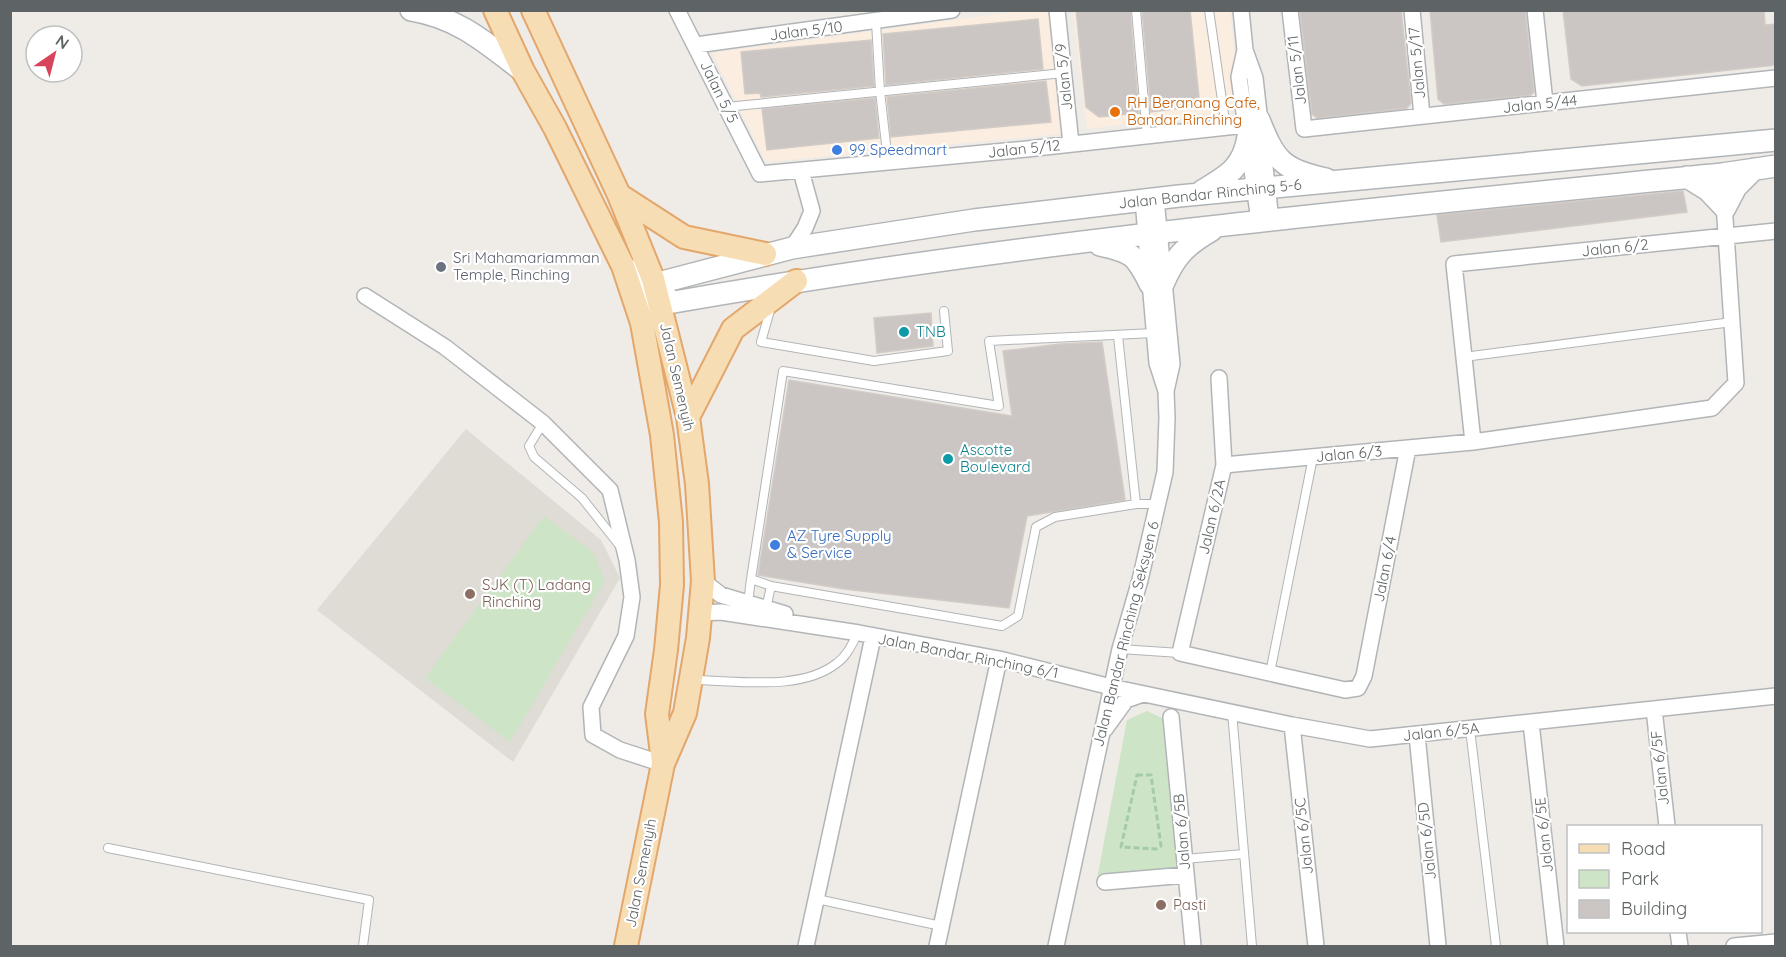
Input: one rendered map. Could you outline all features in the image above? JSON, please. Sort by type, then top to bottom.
[{"type":"main road","name":"Jalan Semenyih","points":[[495,10],[523,72],[555,128],[623,266],[642,323],[662,435],[670,522],[672,585],[657,714],[663,764]]},
{"type":"main road","name":"Jalan Semenyih","points":[[533,10],[619,195],[653,279],[688,417],[697,484],[703,581],[702,613],[685,713],[663,764],[626,946]]},
{"type":"main road","points":[[619,195],[684,237],[765,254]]},
{"type":"main road","points":[[688,417],[733,329],[796,281]]},
{"type":"street","points":[[411,10],[446,19],[470,31],[523,72]]},
{"type":"street","name":"Jalan 5/5","points":[[677,10],[760,174]]},
{"type":"street","name":"Jalan 5/10","points":[[696,45],[876,22],[892,15],[952,10]]},
{"type":"street","name":"Jalan 5/9","points":[[1057,10],[1071,144]]},
{"type":"street","points":[[1196,195],[1228,175],[1238,166],[1245,153],[1251,127],[1255,78],[1245,50],[1241,10]]},
{"type":"street","name":"Jalan 5/11","points":[[1290,10],[1304,129]]},
{"type":"street","name":"Jalan 5/17","points":[[1412,10],[1422,116]]},
{"type":"street","points":[[1535,10],[1545,103]]},
{"type":"street","name":"Jalan 5/44","points":[[1304,129],[1776,78]]},
{"type":"street","points":[[1251,127],[1284,164],[1337,182]]},
{"type":"street","points":[[1251,127],[1262,188],[1265,221]]},
{"type":"street","name":"Jalan 5/12","points":[[760,174],[1251,127]]},
{"type":"street","points":[[1722,174],[1766,141]]},
{"type":"street","name":"Jalan Bandar Rinching 5-6","points":[[642,323],[657,293],[666,281],[792,248],[974,220],[1150,199],[1766,141]]},
{"type":"street","points":[[1684,149],[1722,174]]},
{"type":"street","points":[[623,266],[657,293],[674,302],[796,281],[1085,241],[1722,174],[1776,166]]},
{"type":"street","points":[[1687,177],[1708,190],[1725,208],[1736,187],[1754,169]]},
{"type":"street","points":[[792,248],[812,211],[801,171]]},
{"type":"street","name":"Jalan 6/3","points":[[1224,465],[1473,442],[1712,408],[1736,383],[1722,174]]},
{"type":"street","name":"Jalan Bandar Rinching Seksyen 6","points":[[1150,199],[1156,284],[1154,333],[1157,363],[1166,391]]},
{"type":"street","points":[[1085,241],[1130,253],[1156,284],[1188,244],[1221,226]]},
{"type":"street","name":"Jalan 6/2","points":[[1464,357],[1454,264],[1776,231]]},
{"type":"street","name":"Jalan Bandar Rinching Seksyen 6","points":[[1056,946],[1111,687],[1140,580],[1165,472],[1166,391],[1172,364],[1156,284]]},
{"type":"street","points":[[365,296],[445,347],[543,423],[610,490],[626,554],[632,597],[626,636],[591,707],[593,735],[620,750],[663,764]]},
{"type":"street","points":[[1464,357],[1473,442]]},
{"type":"street","name":"Jalan 6/2A","points":[[1180,653],[1224,465],[1219,378]]},
{"type":"street","name":"Jalan 6/4","points":[[1269,675],[1345,690],[1358,688],[1364,676],[1408,448]]},
{"type":"street","name":"Jalan Bandar Rinching 6/1","points":[[703,581],[721,595],[804,619],[824,628]]},
{"type":"street","name":"Jalan Bandar Rinching 6/1","points":[[702,613],[721,612],[999,659],[1111,687]]},
{"type":"street","points":[[806,946],[817,899],[866,635]]},
{"type":"street","points":[[1100,738],[1126,700],[1143,693],[1131,683],[1122,668],[1120,649]]},
{"type":"street","points":[[1180,653],[1269,675]]},
{"type":"street","points":[[937,946],[999,659]]},
{"type":"street","name":"Jalan 6/5A","points":[[1111,687],[1370,739],[1775,696]]},
{"type":"street","points":[[1775,696],[1776,701]]},
{"type":"street","name":"Jalan 6/5F","points":[[1654,709],[1667,825]]},
{"type":"street","name":"Jalan 6/5B","points":[[1171,717],[1192,946]]},
{"type":"street","name":"Jalan 6/5E","points":[[1531,723],[1556,946]]},
{"type":"street","name":"Jalan 6/5C","points":[[1292,725],[1316,946]]},
{"type":"street","name":"Jalan 6/5D","points":[[1417,735],[1438,946]]},
{"type":"street","points":[[1104,882],[1186,875]]},
{"type":"street","points":[[1734,946],[1776,942]]},
{"type":"lane","points":[[1136,10],[1147,136]]},
{"type":"lane","points":[[1209,10],[1226,129]]},
{"type":"lane","points":[[876,22],[880,91],[888,162]]},
{"type":"lane","points":[[726,107],[1064,73]]},
{"type":"lane","points":[[774,298],[761,342],[874,361],[948,351],[944,311]]},
{"type":"lane","points":[[1464,357],[1732,322]]},
{"type":"lane","points":[[748,603],[783,371],[999,406],[989,341],[1154,333]]},
{"type":"lane","points":[[1118,336],[1136,504]]},
{"type":"lane","points":[[543,423],[529,446],[534,457],[582,498],[626,554]]},
{"type":"lane","points":[[1269,675],[1313,457]]},
{"type":"lane","points":[[751,579],[771,586],[1002,626],[1018,616],[1036,527],[1055,517],[1136,504],[1157,504]]},
{"type":"lane","points":[[766,609],[771,586]]},
{"type":"lane","points":[[691,680],[789,681],[810,677],[839,662],[866,635]]},
{"type":"lane","points":[[1120,649],[1180,653]]},
{"type":"lane","points":[[1232,712],[1252,946]]},
{"type":"lane","points":[[1470,729],[1496,946]]},
{"type":"lane","points":[[108,848],[369,900],[363,946]]},
{"type":"lane","points":[[1184,859],[1244,854]]},
{"type":"lane","points":[[817,899],[942,926]]},
{"type":"path","points":[[1137,775],[1151,775],[1161,846],[1156,849],[1121,847],[1137,775]]},
{"type":"shaded area","points":[[1018,11],[1049,11],[1061,134],[766,162],[712,53]]},
{"type":"shaded area","points":[[1073,11],[1230,11],[1241,110],[1087,129]]},
{"type":"shaded area","name":"SJK (T) Ladang Rinching","points":[[466,429],[601,540],[620,578],[513,762],[317,610]]},
{"type":"green space","points":[[544,516],[593,552],[605,581],[510,742],[425,678]]},
{"type":"green space","points":[[1147,711],[1164,719],[1180,872],[1097,879],[1127,720]]},
{"type":"building","points":[[1076,10],[1130,10],[1139,113],[1099,117],[1086,107]]},
{"type":"building","points":[[1142,10],[1190,10],[1199,97],[1190,107],[1151,112]]},
{"type":"building","points":[[1300,10],[1401,10],[1411,103],[1407,108],[1317,118],[1312,114]]},
{"type":"building","points":[[1430,10],[1525,10],[1534,92],[1531,95],[1444,104],[1438,99]]},
{"type":"building","points":[[1563,10],[1764,10],[1765,25],[1776,24],[1776,65],[1582,86],[1571,79]]},
{"type":"building","points":[[1038,19],[1043,69],[886,85],[883,34]]},
{"type":"building","points":[[871,40],[874,86],[761,97],[760,93],[745,94],[741,52]]},
{"type":"building","points":[[1046,81],[1051,122],[891,137],[887,97]]},
{"type":"building","points":[[875,98],[879,138],[767,150],[762,109]]},
{"type":"building","points":[[1683,191],[1687,212],[1441,242],[1437,215]]},
{"type":"building","name":"TNB","points":[[931,313],[933,346],[877,353],[874,318]]},
{"type":"building","name":"Ascotte Boulevard","points":[[1102,342],[1125,500],[1027,516],[1009,608],[844,589],[758,575],[789,380],[1012,416],[1003,351],[1060,344]]},
{"type":"place","name":"RH Beranang Cafe, Bandar Rinching","points":[[1115,112]]},
{"type":"place","name":"99 Speedmart","points":[[837,150]]},
{"type":"place","name":"Sri Mahamariamman Temple, Rinching","points":[[441,267]]},
{"type":"place","name":"TNB","points":[[904,332]]},
{"type":"place","name":"Ascotte Boulevard","points":[[948,459]]},
{"type":"place","name":"AZ Tyre Supply & Service","points":[[775,545]]},
{"type":"place","name":"SJK (T) Ladang Rinching","points":[[470,594]]},
{"type":"place","name":"Pasti","points":[[1161,905]]}]
